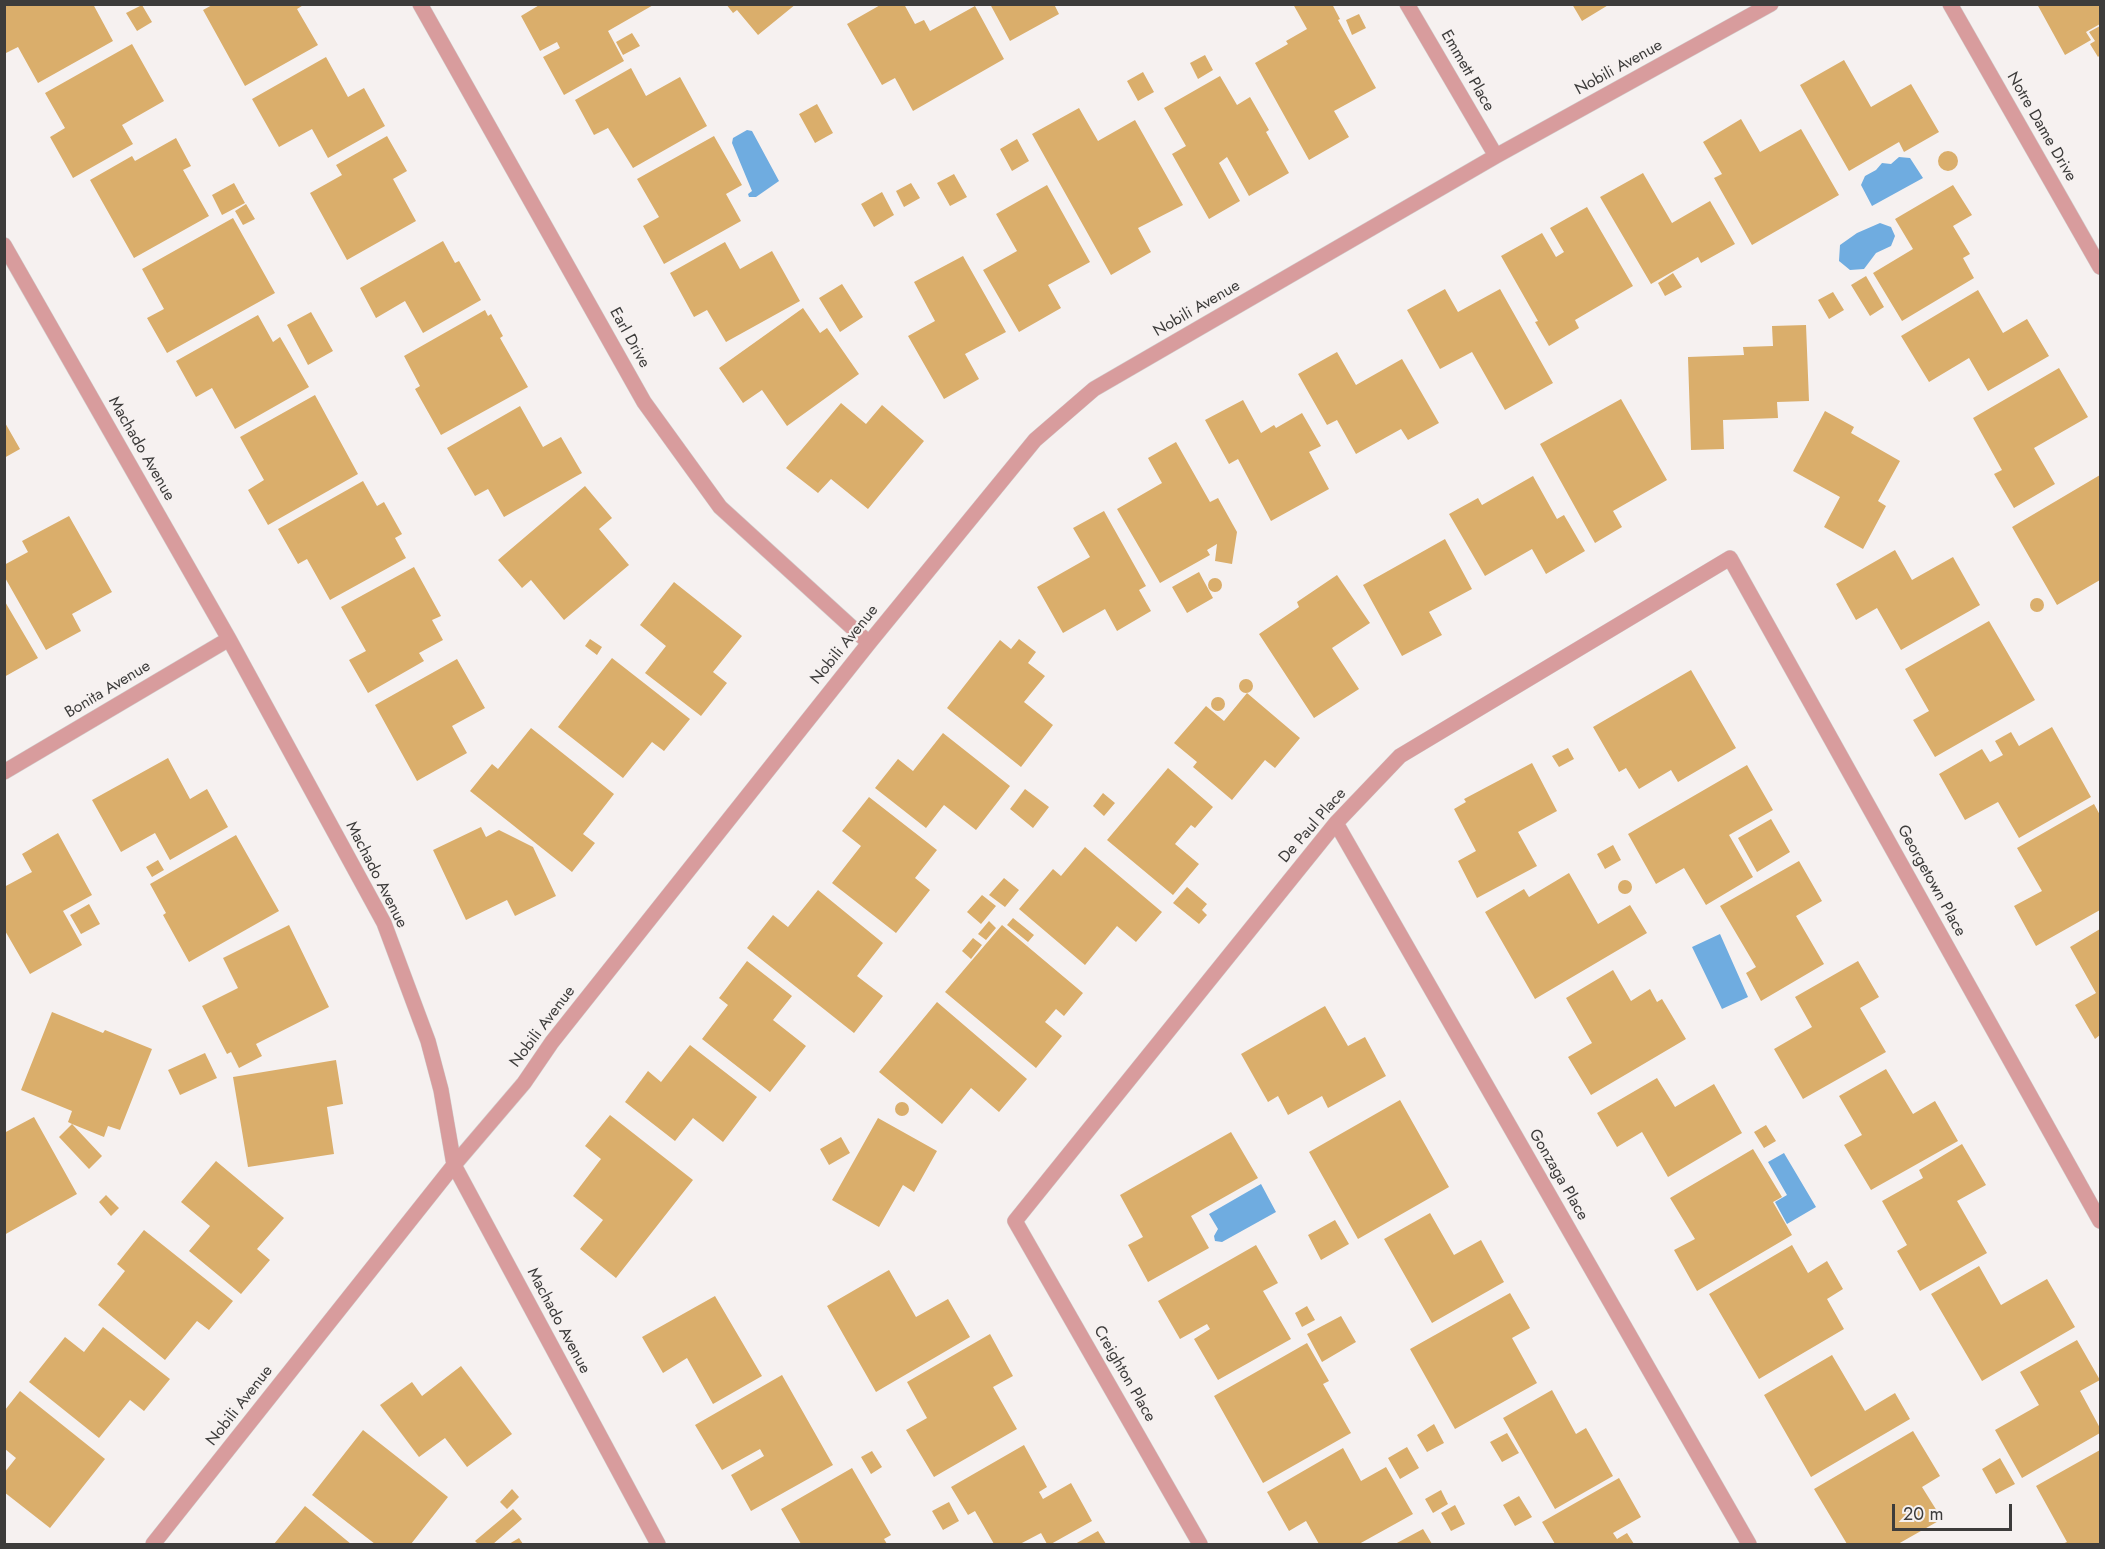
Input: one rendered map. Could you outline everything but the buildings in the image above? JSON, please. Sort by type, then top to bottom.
[{"type":"street","name":"Earl Drive","points":[[420,4],[644,402],[720,507],[869,643]]},
{"type":"street","name":"Emmett Place","points":[[1407,4],[1496,156]]},
{"type":"street","name":"Nobili Avenue","points":[[153,1545],[454,1165],[524,1083],[560,1032],[869,643],[1035,441],[1094,389],[1496,156],[1771,4]]},
{"type":"street","name":"Notre Dame Drive","points":[[1950,4],[2100,267]]},
{"type":"street","name":"Machado Avenue","points":[[4,245],[229,639],[384,923],[428,1041],[441,1090],[454,1165],[658,1545]]},
{"type":"street","name":"De Paul Place","points":[[1016,1221],[1336,823],[1400,756],[1730,558]]},
{"type":"street","name":"Georgetown Place","points":[[1730,558],[2100,1221]]},
{"type":"street","name":"Bonita Avenue","points":[[4,772],[229,639]]},
{"type":"street","name":"Gonzaga Place","points":[[1336,823],[1749,1545]]},
{"type":"street","name":"Creighton Place","points":[[1016,1221],[1200,1545]]},
{"type":"water","points":[[747,130],[752,131],[779,181],[756,197],[749,197],[748,194],[752,191],[732,143],[733,138]]},
{"type":"water","points":[[1899,157],[1910,158],[1923,178],[1872,206],[1861,185],[1865,176],[1876,170],[1882,163],[1891,164]]},
{"type":"water","points":[[1880,223],[1891,227],[1895,236],[1891,246],[1876,253],[1864,269],[1850,270],[1839,261],[1840,245],[1857,233]]},
{"type":"water","points":[[1720,934],[1748,997],[1722,1009],[1692,947]]},
{"type":"water","points":[[1784,1153],[1816,1207],[1787,1224],[1775,1202],[1787,1195],[1768,1162]]},
{"type":"water","points":[[1261,1184],[1276,1212],[1222,1242],[1215,1241],[1214,1236],[1218,1229],[1209,1214]]}]
